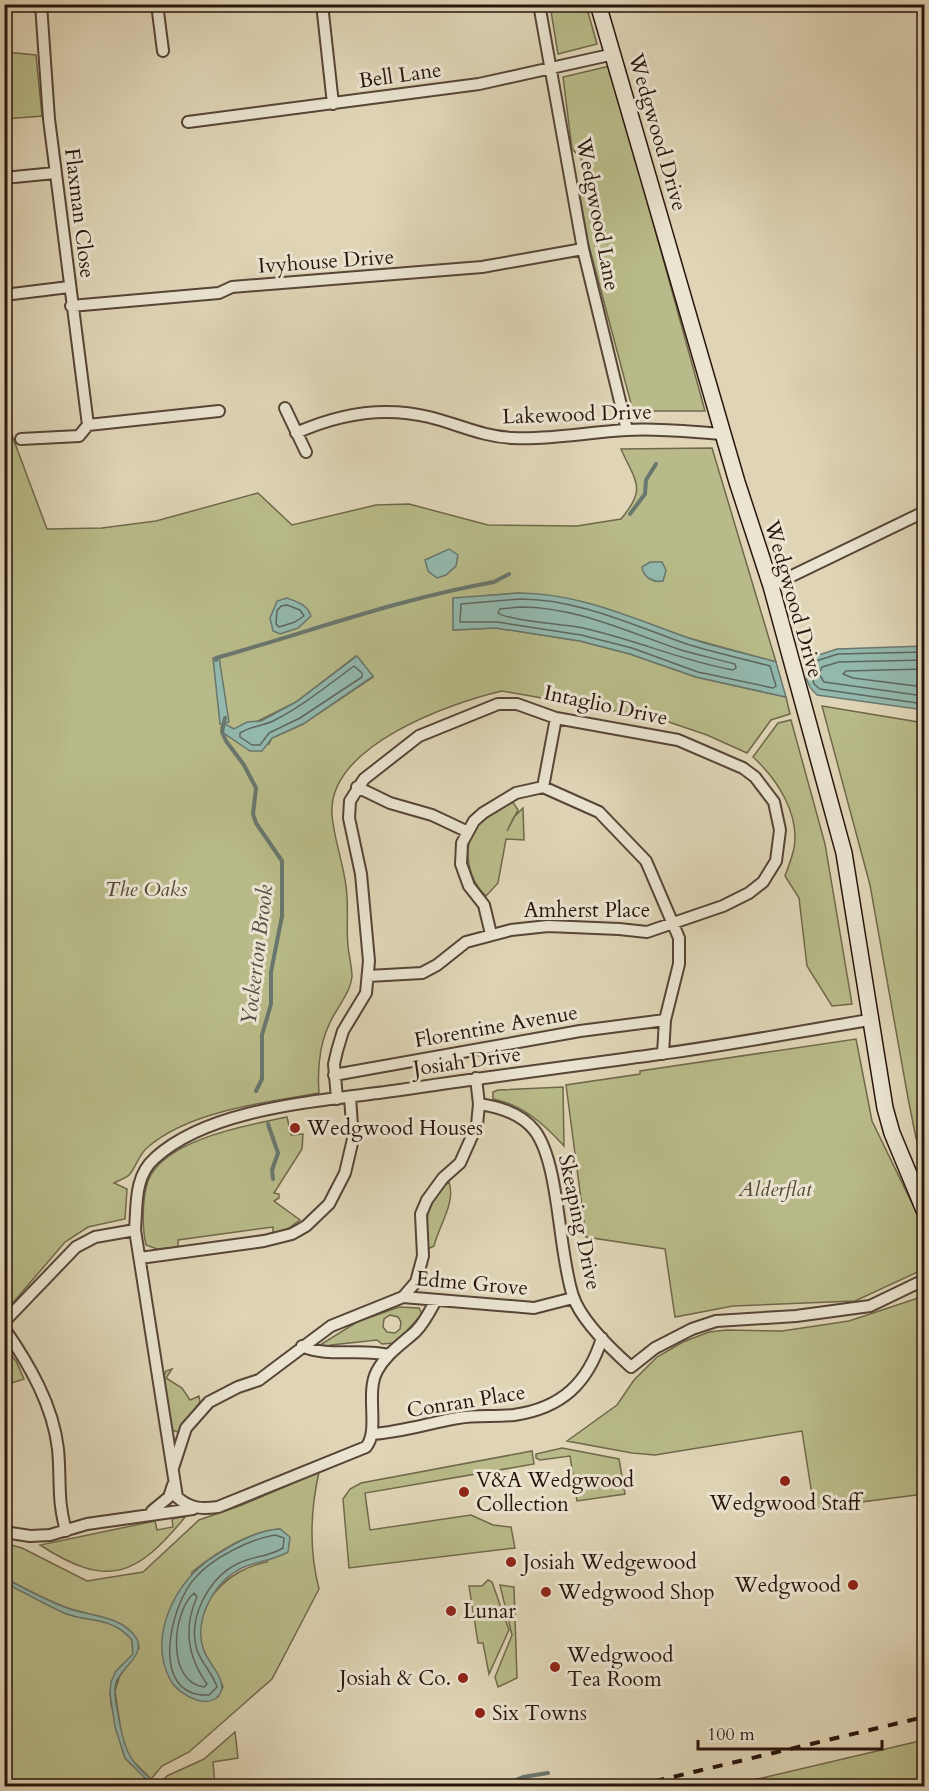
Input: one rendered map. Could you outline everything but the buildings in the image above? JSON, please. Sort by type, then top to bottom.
[{"type":"street","name":"Flaxman Close","points":[[41,4],[55,173],[88,425]]},
{"type":"street","points":[[157,4],[163,51]]},
{"type":"street","points":[[322,4],[333,104]]},
{"type":"street","name":"Wedgwood Lane","points":[[539,4],[583,249],[627,430]]},
{"type":"street","name":"Wedgwood Drive","points":[[598,4],[722,434],[771,586],[844,853],[870,1020],[892,1132],[924,1210]]},
{"type":"street","name":"Bell Lane","points":[[188,122],[479,84],[614,54]]},
{"type":"street","points":[[4,178],[55,173]]},
{"type":"street","name":"Ivyhouse Drive","points":[[71,306],[219,293],[232,287],[482,267],[583,249]]},
{"type":"street","points":[[4,295],[69,287]]},
{"type":"street","points":[[285,408],[306,452]]},
{"type":"street","points":[[21,440],[80,435],[88,425],[219,411]]},
{"type":"street","name":"Lakewood Drive","points":[[296,433],[333,419],[378,412],[414,414],[488,436],[511,438],[570,437],[627,430],[722,434]]},
{"type":"street","points":[[771,586],[924,512]]},
{"type":"street","name":"Intaglio Drive","points":[[357,787],[384,762],[419,736],[498,704],[517,704],[556,718],[678,740],[743,768],[760,783],[774,802],[780,830],[776,861],[763,882],[749,893],[674,925]]},
{"type":"street","points":[[543,787],[556,718]]},
{"type":"street","points":[[337,1099],[334,1075],[340,1041],[366,993],[368,976],[361,874],[349,818],[350,801],[357,787],[390,803],[432,815],[466,831]]},
{"type":"street","points":[[491,934],[484,905],[469,886],[461,865],[460,850],[466,831],[483,813],[513,795],[543,787],[599,812],[646,861],[679,938],[679,964],[665,1020],[663,1054]]},
{"type":"street","name":"Amherst Place","points":[[368,976],[422,973],[437,965],[466,942],[491,934],[548,927],[647,932],[674,925]]},
{"type":"street","name":"Florentine Avenue","points":[[334,1075],[570,1033],[665,1020]]},
{"type":"street","name":"Josiah Drive","points":[[173,1478],[135,1230],[138,1185],[145,1168],[154,1158],[185,1136],[241,1114],[476,1078],[663,1054],[870,1020]]},
{"type":"street","points":[[144,1516],[169,1497],[186,1428],[201,1409],[220,1396],[266,1376],[302,1346],[331,1326],[403,1297],[416,1282],[422,1269],[421,1214],[427,1200],[443,1178],[460,1162],[470,1144],[477,1125],[479,1104],[476,1078]]},
{"type":"street","points":[[140,1258],[264,1241],[292,1234],[306,1226],[329,1204],[345,1173],[353,1139],[350,1097]]},
{"type":"street","name":"Skeaping Drive","points":[[479,1104],[499,1107],[526,1122],[543,1144],[554,1188],[562,1252],[573,1298],[602,1338],[631,1367],[655,1348],[692,1329],[716,1321],[796,1316],[870,1306],[924,1280]]},
{"type":"street","points":[[4,1322],[76,1247],[95,1237],[135,1230]]},
{"type":"street","name":"Edme Grove","points":[[403,1297],[534,1308],[573,1298]]},
{"type":"street","points":[[4,1532],[30,1536],[165,1511],[218,1507],[358,1451],[370,1442],[372,1434],[373,1384],[377,1371],[389,1355],[417,1330],[436,1300]]},
{"type":"street","points":[[4,1328],[25,1358],[53,1425],[58,1450],[59,1506],[66,1531]]},
{"type":"street","name":"Conran Place","points":[[372,1434],[397,1432],[469,1416],[512,1415],[540,1408],[568,1395],[581,1382],[591,1368],[602,1338]]},
{"type":"street","points":[[302,1346],[313,1351],[373,1351],[389,1355]]},
{"type":"street","points":[[173,1478],[177,1497],[188,1506],[200,1509]]},
{"type":"green space","points":[[550,5],[586,5],[597,44],[558,54]]},
{"type":"green space","points":[[5,52],[36,55],[42,116],[5,119]]},
{"type":"green space","points":[[610,66],[705,411],[633,411],[588,242],[580,197],[584,183],[581,158],[572,149],[563,77]]},
{"type":"green space","name":"The Oaks","points":[[4,414],[47,529],[102,528],[156,521],[258,493],[292,525],[376,505],[409,504],[488,525],[577,526],[621,519],[634,500],[636,485],[621,449],[712,448],[776,662],[685,637],[604,608],[519,593],[453,599],[454,630],[496,628],[580,641],[630,654],[696,677],[786,697],[790,714],[771,720],[747,753],[707,735],[660,719],[502,691],[424,717],[370,749],[349,768],[336,790],[332,815],[346,886],[347,938],[352,977],[348,991],[331,1020],[323,1040],[319,1061],[319,1093],[206,1116],[165,1135],[145,1150],[129,1175],[114,1183],[127,1189],[125,1219],[88,1227],[65,1242],[5,1312]],"holes":[[[356,656],[373,677],[303,724],[272,738],[269,744],[256,722],[296,702]]]},
{"type":"green space","points":[[822,706],[924,723],[924,1161],[916,1138],[908,1098],[870,885]]},
{"type":"green space","points":[[791,720],[825,844],[852,1004],[832,1006],[807,966],[799,898],[785,876],[794,848],[794,823],[778,786],[753,757],[778,723]]},
{"type":"green space","points":[[512,801],[518,810],[515,816],[523,808],[524,840],[506,839],[498,883],[486,896],[479,889],[470,870],[468,850],[470,840],[480,823]]},
{"type":"green space","name":"Alderflat","points":[[856,1039],[872,1121],[924,1228],[924,1269],[855,1301],[733,1306],[675,1317],[665,1249],[586,1237],[566,1085],[640,1074],[640,1071]]},
{"type":"green space","points":[[563,1087],[564,1146],[532,1116],[514,1106],[493,1099],[493,1092],[498,1090]]},
{"type":"green space","points":[[287,1117],[291,1135],[303,1134],[302,1149],[274,1193],[279,1194],[279,1198],[274,1201],[300,1220],[286,1230],[273,1233],[273,1227],[178,1240],[178,1247],[157,1249],[146,1245],[143,1222],[148,1181],[157,1167],[171,1154],[209,1136]]},
{"type":"green space","points":[[449,1182],[451,1190],[449,1206],[434,1246],[428,1249],[428,1212],[435,1196]]},
{"type":"green space","points":[[924,1296],[924,1494],[814,1508],[802,1431],[655,1455],[567,1441],[617,1405],[634,1380],[657,1357],[683,1342],[709,1332],[782,1331],[849,1321]]},
{"type":"green space","points":[[399,1307],[419,1308],[422,1314],[396,1343],[382,1344],[377,1340],[331,1345],[324,1348],[320,1345],[357,1322]],"holes":[[[390,1315],[398,1317],[401,1322],[400,1329],[395,1333],[387,1332],[383,1327],[384,1319]]]},
{"type":"green space","points":[[4,1346],[16,1361],[24,1379],[5,1385]]},
{"type":"green space","points":[[172,1369],[166,1378],[182,1388],[190,1400],[199,1396],[200,1402],[178,1432],[172,1430],[170,1425],[163,1378],[166,1371]]},
{"type":"green space","points":[[562,1448],[619,1459],[625,1494],[577,1501],[570,1456],[540,1460],[536,1458],[536,1454]]},
{"type":"green space","points":[[532,1451],[534,1464],[365,1493],[370,1530],[471,1515],[493,1525],[511,1527],[515,1548],[349,1568],[343,1499],[350,1489],[361,1483]]},
{"type":"green space","points":[[319,1472],[314,1502],[312,1545],[319,1589],[272,1679],[189,1752],[162,1766],[151,1779],[129,1757],[123,1745],[115,1691],[120,1675],[139,1648],[135,1637],[129,1630],[109,1619],[65,1607],[5,1578],[4,1543],[22,1548],[87,1581],[143,1572],[199,1520],[242,1505]],"holes":[[[280,1529],[267,1562],[239,1572],[226,1581],[207,1604],[200,1633],[203,1649],[223,1687],[218,1697],[200,1699],[185,1694],[175,1686],[192,1572],[245,1538]]]},
{"type":"green space","points":[[186,1516],[152,1552],[136,1564],[120,1570],[103,1571],[84,1568],[40,1545],[155,1521],[157,1530],[173,1527],[172,1519]]},
{"type":"green space","points":[[488,1580],[492,1582],[509,1630],[489,1674],[483,1643],[478,1643],[469,1586],[482,1586]]},
{"type":"green space","points":[[4,1581],[63,1612],[108,1623],[124,1632],[132,1640],[133,1654],[110,1693],[111,1704],[125,1758],[155,1786],[5,1786]]},
{"type":"green space","points":[[500,1585],[514,1587],[517,1678],[498,1687],[495,1677],[512,1635]]},
{"type":"green space","points":[[235,1732],[238,1758],[213,1762],[215,1786],[158,1785],[167,1776],[204,1759]]},
{"type":"green space","points":[[924,1740],[924,1786],[728,1786]]},
{"type":"green space","points":[[548,1779],[549,1786],[438,1786]]},
{"type":"water","points":[[449,549],[458,555],[456,566],[446,575],[437,578],[428,571],[425,560]]},
{"type":"water","points":[[650,562],[662,562],[666,570],[663,581],[652,580],[644,574],[642,567]]},
{"type":"water","points":[[519,593],[562,597],[603,607],[694,640],[776,662],[786,697],[696,677],[630,654],[580,641],[496,628],[453,630],[453,598]]},
{"type":"water","points":[[287,598],[304,606],[311,616],[298,628],[280,634],[273,631],[270,618],[277,601]]},
{"type":"water","points":[[924,646],[924,710],[817,695],[807,681],[807,667],[812,657],[837,649]]},
{"type":"water","points":[[357,656],[373,676],[303,724],[272,738],[262,751],[250,751],[222,732],[221,727],[225,724],[234,729],[247,722],[261,721],[296,702]]},
{"type":"water","points":[[219,657],[229,722],[220,724],[213,658]]},
{"type":"water","points":[[280,1529],[290,1537],[288,1552],[240,1569],[222,1583],[208,1603],[201,1625],[201,1637],[205,1653],[220,1679],[222,1689],[212,1700],[197,1700],[189,1697],[175,1687],[171,1681],[164,1664],[162,1647],[164,1629],[177,1595],[187,1580],[213,1557],[254,1535]]},
{"type":"water","points":[[5,1578],[67,1608],[120,1623],[134,1635],[138,1648],[133,1660],[116,1682],[116,1702],[123,1737],[130,1755],[141,1771],[160,1786],[149,1782],[125,1758],[115,1727],[110,1693],[111,1682],[116,1671],[133,1654],[132,1640],[124,1632],[107,1623],[64,1613],[9,1585],[5,1586]]},
{"type":"waterway","points":[[630,514],[645,494],[646,480],[656,464]]},
{"type":"waterway","points":[[216,660],[216,658],[423,597],[494,582],[509,574]]},
{"type":"waterway","name":"Yockerton Brook","points":[[225,718],[222,732],[256,788],[253,814],[256,823],[282,861],[282,916],[271,972],[271,1004],[262,1035],[262,1079],[256,1091]]},
{"type":"waterway","name":"Yockerton Brook","points":[[268,1124],[278,1153],[272,1170],[273,1179]]},
{"type":"waterway","points":[[4,1596],[11,1594]]},
{"type":"waterway","name":"Yockerton Brook","points":[[502,1786],[523,1777],[548,1773]]},
{"type":"railway","points":[[635,1786],[924,1717]]},
{"type":"place","name":"Wedgwood Houses","points":[[295,1128]]},
{"type":"place","name":"Wedgwood Staff","points":[[785,1481]]},
{"type":"place","name":"V&A Wedgwood Collection","points":[[464,1492]]},
{"type":"place","name":"Josiah Wedgewood","points":[[511,1562]]},
{"type":"place","name":"Wedgwood","points":[[853,1585]]},
{"type":"place","name":"Wedgwood Shop","points":[[546,1592]]},
{"type":"place","name":"Lunar","points":[[451,1611]]},
{"type":"place","name":"Wedgwood Tea Room","points":[[555,1667]]},
{"type":"place","name":"Josiah & Co.","points":[[463,1678]]},
{"type":"place","name":"Six Towns","points":[[480,1713]]}]
